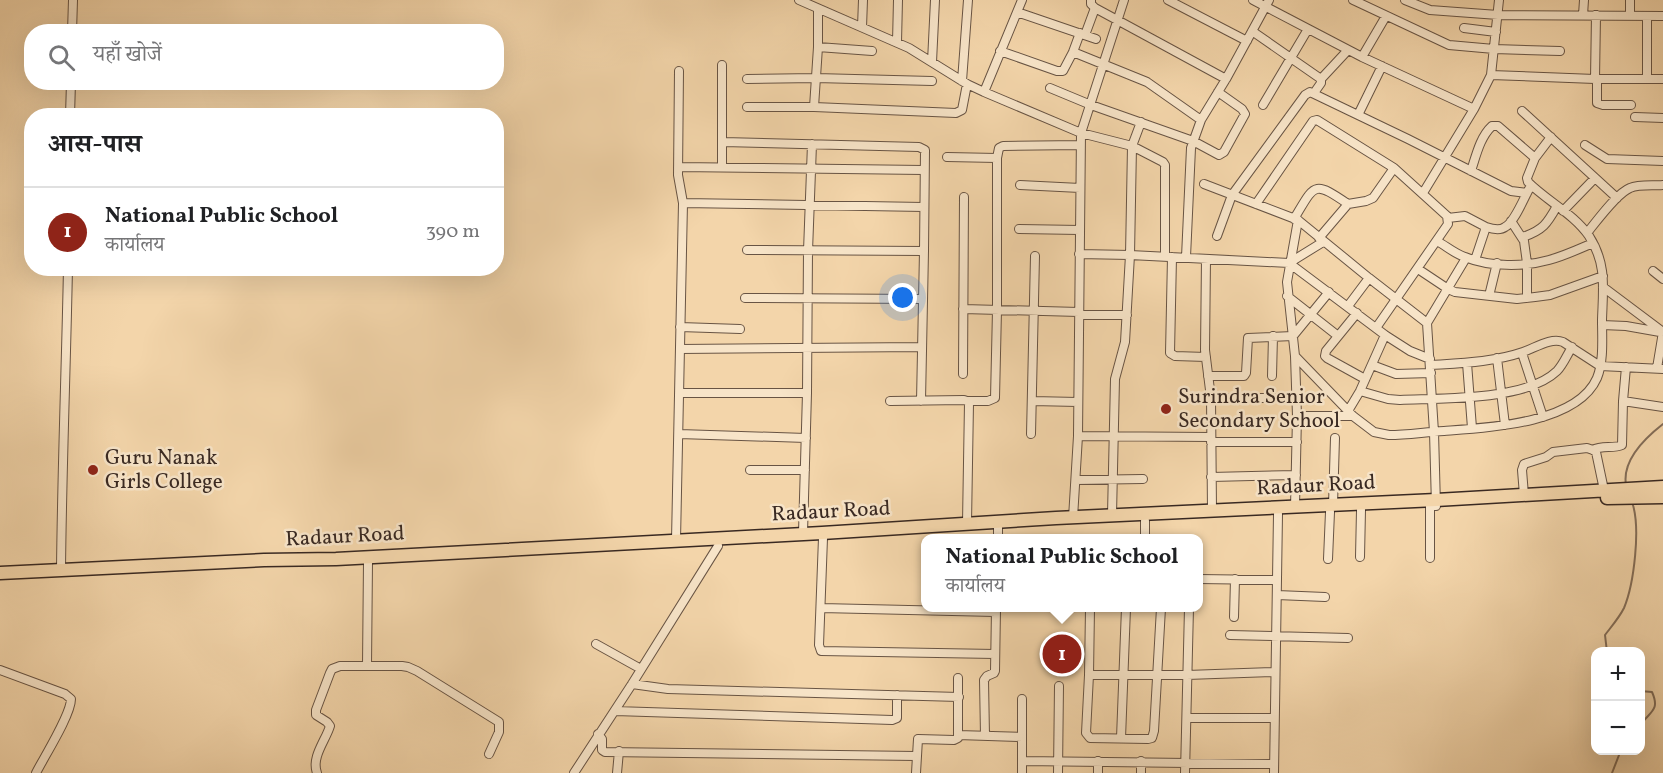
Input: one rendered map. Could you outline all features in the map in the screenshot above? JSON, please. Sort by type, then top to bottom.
[{"type":"main road","name":"Radaur Road","points":[[0,579],[717,546],[823,538],[1278,514],[1331,508],[1637,493],[1663,487]]},
{"type":"main road","name":"Radaur Road","points":[[0,573],[264,560],[336,559],[967,524],[998,530],[1073,518],[1112,515],[1295,507],[1361,510],[1604,490],[1620,494]]},
{"type":"main road","name":"Radaur Road","points":[[1637,493],[1663,496]]},
{"type":"street","points":[[72,24],[73,0]]},
{"type":"street","points":[[799,0],[897,42],[984,92],[1081,132],[1132,146],[1165,165],[1170,353],[1175,356],[1206,357]]},
{"type":"street","points":[[862,27],[863,0]]},
{"type":"street","points":[[897,42],[898,0]]},
{"type":"street","points":[[932,62],[935,0]]},
{"type":"street","points":[[747,107],[814,107],[956,113],[962,110],[969,0]]},
{"type":"street","points":[[984,92],[1021,0]]},
{"type":"street","points":[[1073,518],[1078,436],[1081,132],[1124,0]]},
{"type":"street","points":[[1168,0],[1247,41]]},
{"type":"street","points":[[1253,0],[1267,3],[1308,29],[1348,50],[1474,109]]},
{"type":"street","points":[[1353,0],[1449,45],[1560,51]]},
{"type":"street","points":[[1405,0],[1430,10],[1498,15],[1663,16]]},
{"type":"street","points":[[1423,193],[1474,109],[1491,75],[1499,0]]},
{"type":"street","points":[[1583,15],[1584,0]]},
{"type":"street","points":[[1630,0],[1630,15]]},
{"type":"street","points":[[1186,257],[1190,156],[1194,141],[1201,120],[1267,3]]},
{"type":"street","points":[[1000,51],[1060,72],[1066,69],[1093,4],[1117,20],[1226,79]]},
{"type":"street","points":[[814,107],[818,9]]},
{"type":"street","points":[[1017,12],[1096,39]]},
{"type":"street","points":[[1596,15],[1597,103],[1631,105]]},
{"type":"street","points":[[1362,57],[1386,16]]},
{"type":"street","points":[[1647,16],[1647,79]]},
{"type":"street","points":[[1464,28],[1496,32]]},
{"type":"street","points":[[1263,105],[1308,29]]},
{"type":"street","points":[[1252,32],[1321,79]]},
{"type":"street","points":[[818,47],[872,51]]},
{"type":"street","points":[[1314,93],[1321,79],[1348,50]]},
{"type":"street","points":[[1073,52],[1147,82],[1201,120]]},
{"type":"street","points":[[722,65],[722,167]]},
{"type":"street","points":[[1358,115],[1382,66]]},
{"type":"street","points":[[676,540],[683,203],[678,167],[679,71]]},
{"type":"street","points":[[1491,75],[1663,79]]},
{"type":"street","points":[[747,79],[932,81]]},
{"type":"street","points":[[1050,88],[1194,141],[1216,154],[1222,154],[1244,117],[1244,111],[1218,92]]},
{"type":"street","points":[[70,108],[71,90]]},
{"type":"street","points":[[1217,236],[1232,195],[1305,95],[1314,93],[1511,192],[1529,189],[1560,208],[1587,233],[1602,262],[1600,366],[1594,384],[1571,405],[1543,417],[1505,425],[1397,435],[1381,434],[1374,432],[1350,414],[1295,356]]},
{"type":"street","points":[[1522,111],[1617,198]]},
{"type":"street","points":[[1635,117],[1663,118]]},
{"type":"street","points":[[1256,204],[1315,120],[1319,120],[1394,168],[1448,218],[1448,224],[1437,241],[1376,328]]},
{"type":"street","points":[[1112,515],[1116,374],[1124,349],[1127,315],[1132,146],[1141,122]]},
{"type":"street","points":[[1471,171],[1485,133],[1492,126],[1498,126],[1535,158]]},
{"type":"street","points":[[1448,218],[1465,216],[1486,227],[1505,228],[1529,189],[1527,178],[1535,158],[1551,137]]},
{"type":"street","points":[[723,142],[922,147],[925,150],[921,401]]},
{"type":"street","points":[[803,533],[812,144]]},
{"type":"street","points":[[890,401],[988,401],[995,399],[997,158],[999,148],[1003,146],[1080,145]]},
{"type":"street","points":[[1585,145],[1606,159],[1663,161]]},
{"type":"street","points":[[948,157],[997,158]]},
{"type":"street","points":[[678,167],[924,170]]},
{"type":"street","points":[[1295,507],[1297,416],[1295,356],[1287,296],[1289,263],[1296,220],[1307,197],[1314,190],[1327,190],[1348,204],[1366,201],[1373,198],[1394,168]]},
{"type":"street","points":[[1523,237],[1544,227],[1560,208],[1595,178]]},
{"type":"street","points":[[1204,184],[1296,220],[1427,323]]},
{"type":"street","points":[[1020,185],[1080,188]]},
{"type":"street","points":[[1587,233],[1627,189],[1663,185]]},
{"type":"street","points":[[963,374],[964,197]]},
{"type":"street","points":[[683,203],[924,207]]},
{"type":"street","points":[[1289,263],[1321,240],[1348,204]]},
{"type":"street","points":[[1511,221],[1523,237],[1527,263],[1527,298]]},
{"type":"street","points":[[1475,260],[1486,227]]},
{"type":"street","points":[[1019,229],[1080,230]]},
{"type":"street","points":[[1437,241],[1466,258],[1497,263],[1527,263],[1552,259],[1593,243]]},
{"type":"street","points":[[747,250],[924,250]]},
{"type":"street","points":[[1079,254],[1289,263],[1385,335],[1431,365]]},
{"type":"street","points":[[1031,434],[1035,256]]},
{"type":"street","points":[[1206,258],[1206,357],[1211,398],[1212,510]]},
{"type":"street","points":[[1430,558],[1434,504],[1434,432],[1427,323],[1466,258]]},
{"type":"street","points":[[1489,296],[1497,263]]},
{"type":"street","points":[[1418,269],[1448,289],[1462,293],[1517,299],[1550,295],[1603,276]]},
{"type":"street","points":[[1653,271],[1663,279]]},
{"type":"street","points":[[60,569],[68,276]]},
{"type":"street","points":[[1348,306],[1369,278]]},
{"type":"street","points":[[1603,287],[1663,332]]},
{"type":"street","points":[[1208,376],[1244,376],[1248,338],[1293,336],[1329,292]]},
{"type":"street","points":[[1287,296],[1338,336]]},
{"type":"street","points":[[745,298],[923,299]]},
{"type":"street","points":[[963,309],[1127,315]]},
{"type":"street","points":[[1357,313],[1325,353],[1327,358],[1365,379]]},
{"type":"street","points":[[1602,325],[1638,327],[1663,332]]},
{"type":"street","points":[[680,327],[740,329]]},
{"type":"street","points":[[1372,365],[1396,374],[1431,365],[1467,363],[1497,358],[1560,340],[1600,366],[1660,369],[1663,332]]},
{"type":"street","points":[[1350,414],[1385,335]]},
{"type":"street","points":[[1272,376],[1273,336]]},
{"type":"street","points":[[680,349],[922,347]]},
{"type":"street","points":[[1360,391],[1395,400],[1502,393],[1549,377],[1558,370],[1572,347]]},
{"type":"street","points":[[1522,352],[1543,417]]},
{"type":"street","points":[[1497,358],[1505,425]]},
{"type":"street","points":[[1467,363],[1472,428]]},
{"type":"street","points":[[1593,450],[1597,447],[1622,445],[1626,367]]},
{"type":"street","points":[[679,393],[807,393]]},
{"type":"street","points":[[1211,398],[1274,398]]},
{"type":"street","points":[[967,401],[969,408],[967,524]]},
{"type":"street","points":[[1032,401],[1078,402]]},
{"type":"street","points":[[1623,401],[1663,407]]},
{"type":"street","points":[[1297,416],[1350,414]]},
{"type":"street","points":[[678,434],[806,438]]},
{"type":"street","points":[[1078,436],[1297,442]]},
{"type":"street","points":[[1328,559],[1335,438]]},
{"type":"street","points":[[1524,495],[1522,470],[1524,464],[1546,457],[1553,452],[1587,448],[1596,452],[1604,490]]},
{"type":"street","points":[[750,470],[805,470]]},
{"type":"street","points":[[1212,477],[1296,475]]},
{"type":"street","points":[[1076,480],[1143,479]]},
{"type":"street","points":[[1360,557],[1361,510]]},
{"type":"street","points":[[1274,773],[1278,514]]},
{"type":"street","points":[[1145,521],[1145,534]]},
{"type":"street","points":[[823,538],[819,645],[821,651],[995,654]]},
{"type":"street","points":[[574,773],[717,546]]},
{"type":"street","points":[[367,666],[368,562]]},
{"type":"street","points":[[1203,579],[1277,580]]},
{"type":"street","points":[[1234,617],[1235,579]]},
{"type":"street","points":[[1277,596],[1325,597]]},
{"type":"street","points":[[821,608],[921,609]]},
{"type":"street","points":[[985,736],[984,680],[994,673],[996,612]]},
{"type":"street","points":[[1090,612],[1086,735],[1090,738],[1148,739],[1152,738],[1161,612]]},
{"type":"street","points":[[1120,738],[1126,612]]},
{"type":"street","points":[[1185,773],[1189,612]]},
{"type":"street","points":[[1230,635],[1348,638]]},
{"type":"street","points":[[596,644],[641,669]]},
{"type":"street","points":[[317,773],[316,762],[330,726],[316,715],[316,710],[332,669],[340,666],[402,666],[417,671],[497,719],[500,723],[499,732],[489,754]]},
{"type":"street","points":[[0,670],[65,694],[71,699],[70,707],[36,773]]},
{"type":"street","points":[[1089,675],[1275,672]]},
{"type":"street","points":[[916,773],[918,739],[954,740],[958,738],[958,678]]},
{"type":"street","points":[[632,684],[668,689],[959,697]]},
{"type":"street","points":[[1058,773],[1059,686]]},
{"type":"street","points":[[615,711],[892,720],[897,717],[897,695]]},
{"type":"street","points":[[1022,699],[1022,773]]},
{"type":"street","points":[[1187,718],[1274,718]]},
{"type":"street","points":[[598,734],[602,740],[603,751],[916,756]]},
{"type":"street","points":[[958,735],[1022,737]]},
{"type":"street","points":[[617,773],[619,751]]},
{"type":"street","points":[[1022,761],[1274,764]]},
{"type":"street","points":[[1098,761],[1098,773]]},
{"type":"street","points":[[1141,762],[1141,773]]},
{"type":"waterway","points":[[1626,485],[1631,459],[1642,443],[1663,424]]},
{"type":"waterway","points":[[1606,647],[1605,635],[1624,608],[1633,571],[1636,526],[1632,502]]},
{"type":"waterway","points":[[1645,691],[1652,692],[1655,703],[1655,707],[1645,719]]},
{"type":"waterway","points":[[1612,773],[1619,755]]},
{"type":"place","name":"Surindra Senior Secondary School","points":[[1166,409]]},
{"type":"place","name":"Guru Nanak Girls College","points":[[93,470]]},
{"type":"place","name":"National Public School","points":[[1062,654]]}]
